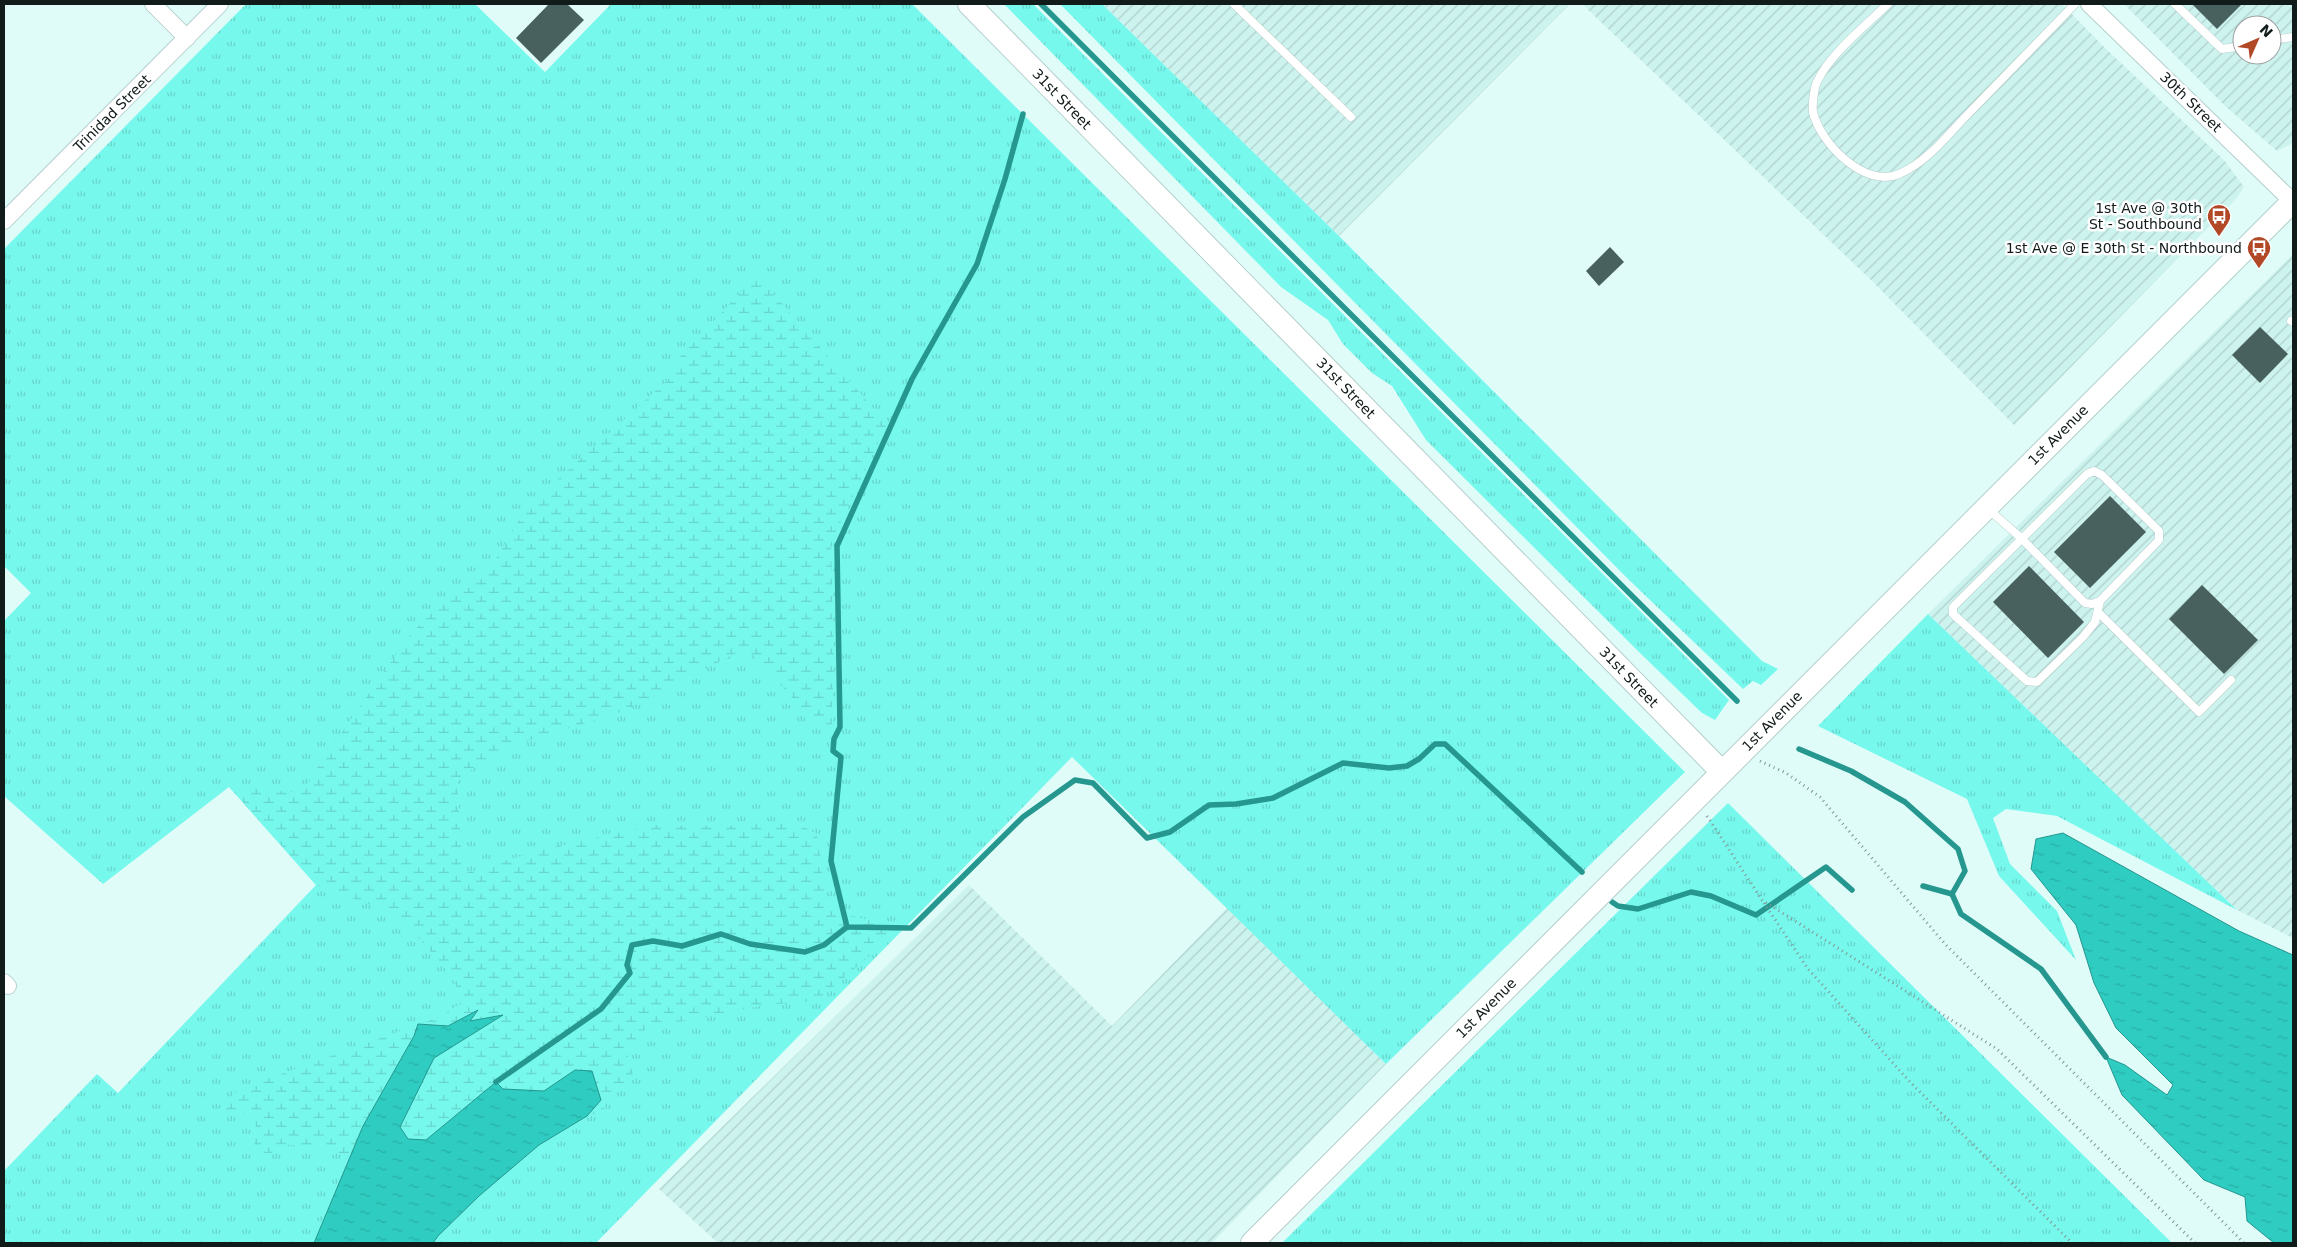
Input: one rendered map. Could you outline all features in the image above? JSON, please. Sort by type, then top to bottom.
[{"type":"main road","name":"31st Street","points":[[969,4],[1722,772]]},
{"type":"main road","name":"1st Avenue","points":[[1252,1243],[2293,201]]},
{"type":"street","points":[[153,4],[187,38]]},
{"type":"street","name":"Trinidad Street","points":[[4,222],[220,4]]},
{"type":"street","name":"30th Street","points":[[2089,4],[2293,201]]},
{"type":"lane","points":[[1234,4],[1351,117]]},
{"type":"lane","points":[[1888,4],[1836,55],[1816,83],[1813,111],[1824,134],[1839,155],[1855,168],[1878,178],[1898,175],[1934,150],[2075,4]]},
{"type":"lane","points":[[2175,4],[2222,49],[2232,48]]},
{"type":"lane","points":[[1986,507],[2021,538],[2085,603],[2092,604],[2100,601],[2159,540],[2159,531],[2102,475],[2094,471],[2087,474],[2021,538],[1953,608],[1953,614],[2027,681],[2038,682],[2083,637],[2095,622],[2100,601]]},
{"type":"lane","points":[[2098,612],[2199,712],[2231,680]]},
{"type":"path","points":[[1741,753],[1786,773],[1820,797],[1945,944],[2244,1243]]},
{"type":"path","points":[[1695,798],[1808,969],[1911,1083],[2072,1243]]},
{"type":"path","points":[[1762,900],[1997,1049],[2195,1243]]},
{"type":"shaded area","points":[[1102,4],[1570,4],[1339,236]]},
{"type":"shaded area","points":[[1582,4],[2062,4],[2104,47],[2224,160],[2244,187],[2237,198],[2014,425],[1872,281]]},
{"type":"shaded area","points":[[2124,4],[2293,4],[2293,143],[2277,151],[2225,106]]},
{"type":"shaded area","points":[[2292,255],[2293,938],[2237,910],[1928,614]]},
{"type":"shaded area","points":[[969,885],[1112,1026],[1227,908],[1386,1064],[1212,1243],[718,1243],[659,1189]]},
{"type":"green space","points":[[246,4],[475,4],[545,72],[611,4],[912,4],[1685,772],[1386,1064],[1072,757],[596,1243],[4,1243],[4,1171],[97,1074],[118,1093],[316,885],[229,787],[103,884],[4,796],[4,621],[31,593],[4,566],[4,249]]},
{"type":"green space","points":[[1004,4],[1033,4],[1729,700],[1715,720],[1702,713],[1640,653],[1426,440],[1392,386],[1372,373],[1343,344],[1328,320],[1281,287]]},
{"type":"green space","points":[[1060,4],[1102,4],[1339,236],[1762,661],[1778,669],[1761,685],[1753,681],[1743,689],[1626,577]]},
{"type":"green space","points":[[757,275],[887,424],[831,543],[834,663],[831,739],[746,648],[624,711],[509,747],[457,779],[463,874],[540,850],[654,825],[724,826],[795,822],[817,834],[827,910],[903,928],[816,1001],[764,1005],[698,1019],[648,1026],[627,1053],[633,1073],[600,1113],[587,1116],[539,1145],[479,1196],[433,1243],[314,1243],[349,1159],[331,1148],[279,1144],[265,1160],[254,1150],[256,1123],[243,1112],[221,1110],[237,1090],[442,1016],[465,1000],[443,965],[396,914],[316,885],[229,786],[302,793],[326,755],[407,639],[433,610],[485,577],[527,507],[670,378],[679,358]]},
{"type":"green space","points":[[1928,614],[2237,910],[2057,816],[2006,809],[1993,818],[2010,864],[2057,911],[2076,960],[1999,876],[1967,799],[1818,726]]},
{"type":"green space","points":[[1728,803],[2172,1243],[1282,1243]]},
{"type":"water","points":[[2063,833],[2239,931],[2293,955],[2293,1243],[2274,1243],[2247,1221],[2245,1197],[2204,1180],[2122,1095],[2106,1057],[2125,1065],[2167,1095],[2173,1085],[2116,1028],[2094,983],[2076,925],[2031,869],[2036,839]]},
{"type":"water","points":[[478,1010],[470,1021],[503,1015],[434,1058],[400,1127],[408,1139],[426,1140],[496,1082],[503,1089],[544,1091],[575,1070],[592,1071],[601,1100],[587,1116],[539,1145],[479,1196],[433,1243],[314,1243],[363,1126],[414,1036],[418,1024],[448,1026]]},
{"type":"building","points":[[549,4],[567,4],[584,20],[541,63],[516,38]]},
{"type":"building","points":[[2192,4],[2242,4],[2217,29]]},
{"type":"building","points":[[1610,247],[1624,262],[1599,286],[1586,271]]},
{"type":"building","points":[[2260,327],[2288,354],[2260,383],[2232,355]]},
{"type":"building","points":[[2110,496],[2146,532],[2090,588],[2054,552]]},
{"type":"building","points":[[2029,566],[2084,622],[2048,658],[1993,602]]},
{"type":"building","points":[[2202,585],[2258,640],[2224,674],[2169,619]]},
{"type":"waterway","points":[[1041,4],[1737,701]]},
{"type":"waterway","points":[[1023,114],[1005,179],[977,264],[912,379],[837,546],[840,727],[834,739],[833,751],[841,757],[831,861],[847,927],[911,928],[1023,817],[1075,780],[1093,783],[1147,838],[1170,832],[1209,805],[1236,804],[1273,798],[1343,763],[1389,768],[1407,766],[1419,759],[1435,744],[1445,744],[1582,872]]},
{"type":"waterway","points":[[1799,749],[1851,771],[1905,802],[1958,849],[1965,871],[1952,894],[1961,914],[2041,969],[2106,1057]]},
{"type":"waterway","points":[[1612,902],[1618,906],[1638,909],[1691,892],[1711,896],[1756,915],[1826,867],[1852,890]]},
{"type":"waterway","points":[[1923,886],[1952,894]]},
{"type":"waterway","points":[[496,1082],[601,1009],[630,973],[627,965],[632,945],[653,941],[682,946],[721,934],[750,944],[805,952],[824,945],[847,927]]},
{"type":"place","name":"1st Ave @ 30th St - Southbound","points":[[2219,237]]},
{"type":"place","name":"1st Ave @ E 30th St - Northbound","points":[[2259,269]]}]
